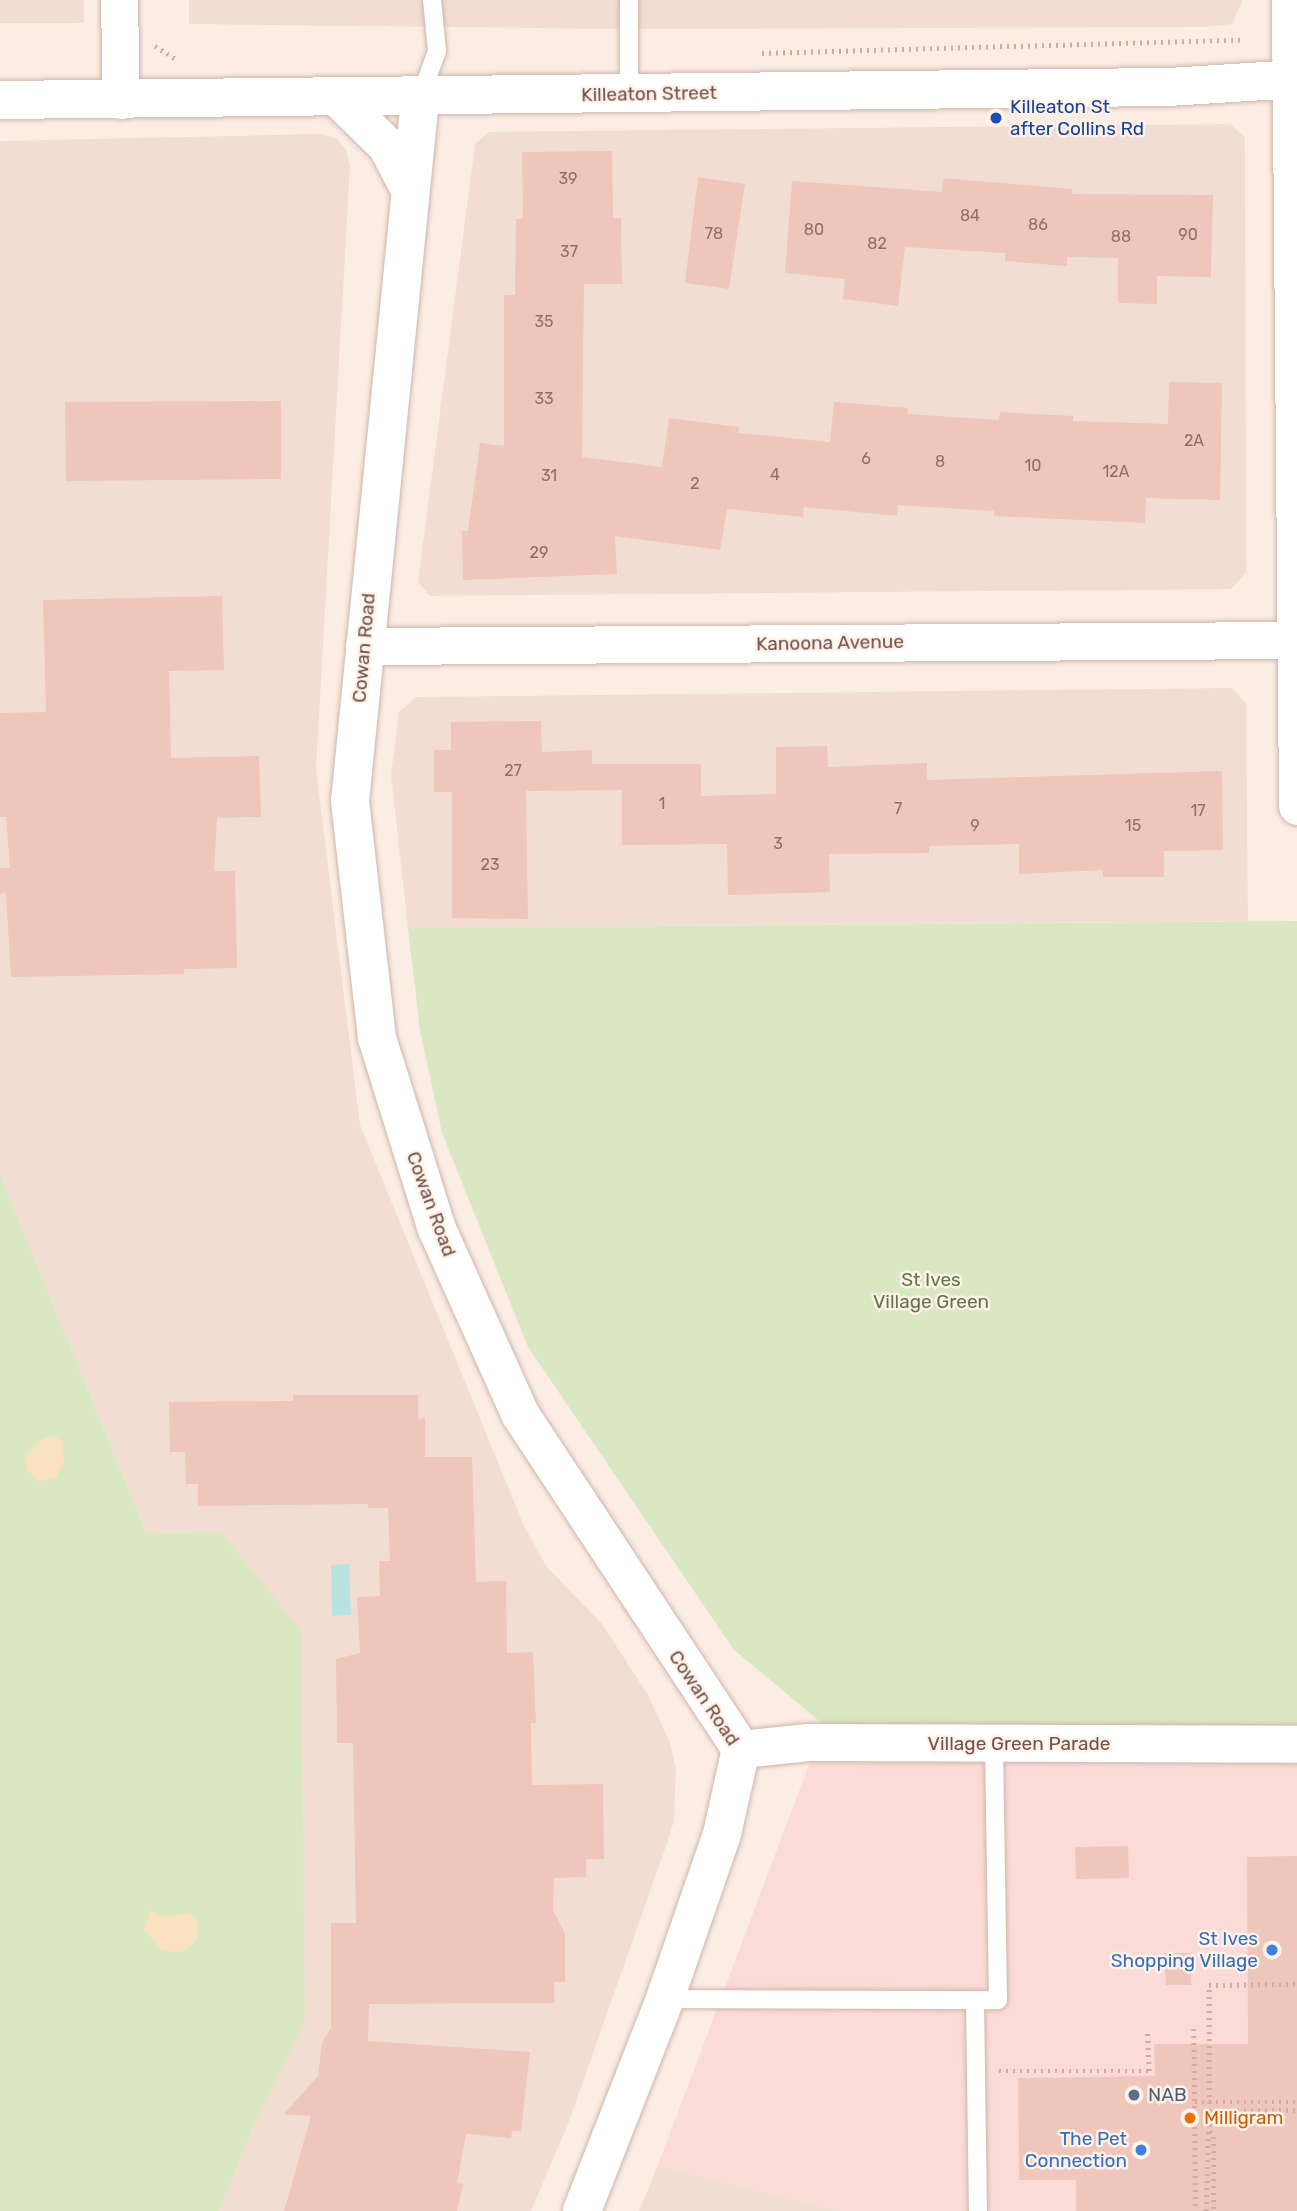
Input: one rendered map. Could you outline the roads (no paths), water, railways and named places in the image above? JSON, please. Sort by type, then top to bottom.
[{"type":"street","points":[[119,0],[121,100]]},
{"type":"street","points":[[1290,0],[1294,79],[1297,806]]},
{"type":"street","name":"Killeaton Street","points":[[0,100],[420,99],[1169,87],[1294,79]]},
{"type":"street","points":[[339,99],[387,146],[410,190]]},
{"type":"street","name":"Cowan Road","points":[[420,99],[350,801],[377,1038],[437,1228],[520,1414],[741,1749],[722,1833],[666,2000],[582,2211]]},
{"type":"street","name":"Kanoona Avenue","points":[[364,646],[1296,640]]},
{"type":"street","name":"Village Green Parade","points":[[741,1749],[808,1742],[1297,1744]]},
{"type":"lane","points":[[420,99],[437,51],[432,0]]},
{"type":"lane","points":[[629,0],[629,94]]},
{"type":"lane","points":[[666,2000],[998,2000],[994,1744]]},
{"type":"lane","points":[[975,2001],[978,2211]]},
{"type":"water","points":[[349,1564],[351,1615],[332,1616],[331,1565]]},
{"type":"place","name":"Killeaton St after Collins Rd","points":[[996,118]]},
{"type":"place","name":"St Ives Shopping Village","points":[[1272,1950]]},
{"type":"place","name":"NAB","points":[[1134,2095]]},
{"type":"place","name":"Milligram","points":[[1190,2118]]},
{"type":"place","name":"The Pet Connection","points":[[1141,2150]]},
{"type":"park label","name":"St Ives Village Green","points":[[931,1291]]}]
